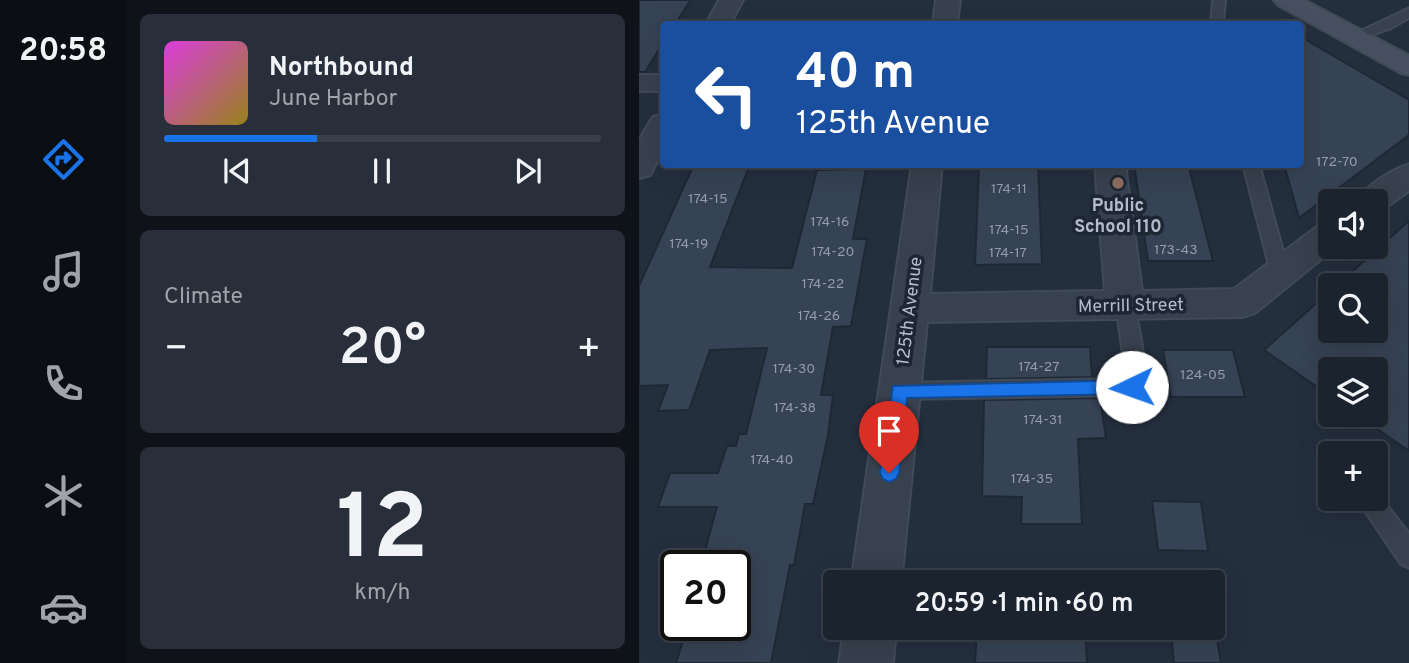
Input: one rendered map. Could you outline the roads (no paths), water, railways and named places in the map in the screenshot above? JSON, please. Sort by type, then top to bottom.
[{"type":"main road","points":[[1286,0],[1409,67]]},
{"type":"street","points":[[720,21],[731,0]]},
{"type":"street","points":[[945,21],[948,0]]},
{"type":"street","points":[[639,83],[660,83]]},
{"type":"street","points":[[639,168],[660,129]]},
{"type":"street","name":"125th Avenue","points":[[878,570],[927,168]]},
{"type":"street","points":[[1110,168],[1125,305]]},
{"type":"street","points":[[1388,190],[1409,174]]},
{"type":"street","name":"Merrill Street","points":[[910,308],[1242,303],[1318,243]]},
{"type":"street","points":[[866,663],[869,640]]},
{"type":"lane","points":[[1217,21],[1219,0]]},
{"type":"lane","points":[[1354,37],[1387,24],[1409,11]]},
{"type":"lane","points":[[1252,168],[1280,273]]},
{"type":"lane","points":[[899,391],[1132,387],[1133,353],[1125,305]]},
{"type":"lane","points":[[1377,511],[1409,556]]},
{"type":"place","name":"Public School 110","points":[[1118,183]]}]
